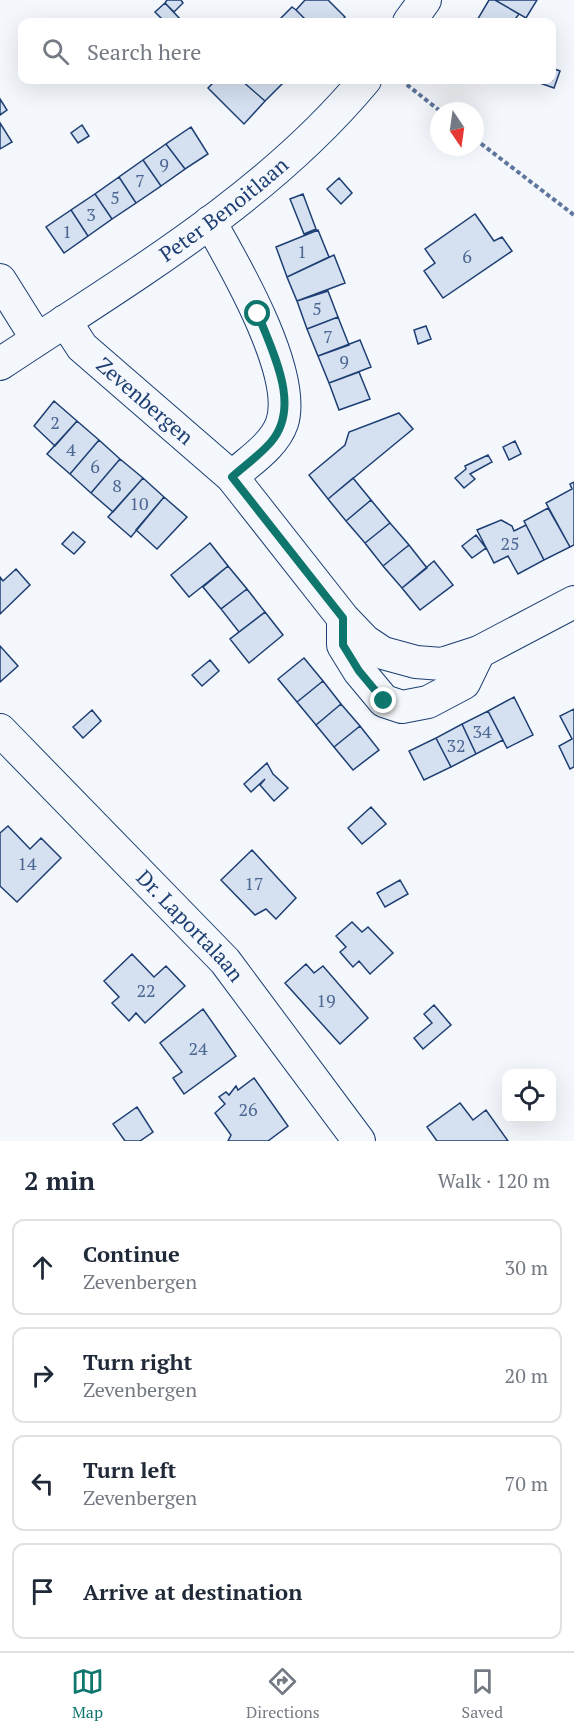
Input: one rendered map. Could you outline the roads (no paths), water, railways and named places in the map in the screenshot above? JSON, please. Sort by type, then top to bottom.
[{"type":"street","points":[[412,18],[425,0]]},
{"type":"street","name":"Peter Benoitlaan","points":[[0,364],[258,187],[301,148],[361,84]]},
{"type":"street","points":[[210,222],[258,314],[285,390],[282,423],[271,442],[232,477]]},
{"type":"street","points":[[0,280],[38,339]]},
{"type":"street","name":"Zevenbergen","points":[[65,321],[82,347],[232,477],[343,618],[365,641],[383,653],[416,662],[442,664],[478,652],[574,602]]},
{"type":"street","points":[[343,618],[343,645],[359,671],[384,701],[402,707],[428,702],[464,683],[478,652]]},
{"type":"street","name":"Dr. Laportalaan","points":[[0,730],[225,961],[359,1141]]}]
